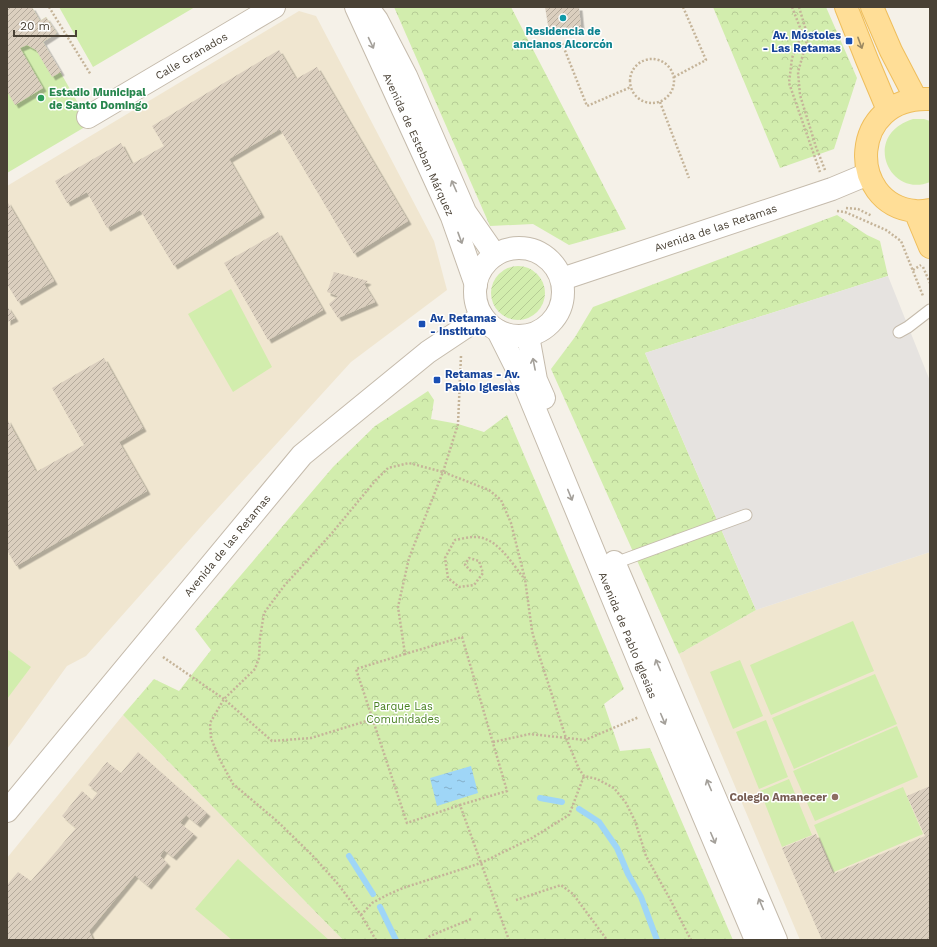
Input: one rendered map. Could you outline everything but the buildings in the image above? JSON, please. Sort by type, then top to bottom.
[{"type":"main road","points":[[846,7],[888,110]]},
{"type":"main road","points":[[872,7],[891,51],[923,99],[901,102],[888,110],[875,123],[868,139],[865,157],[868,174],[876,188],[886,199],[900,207],[922,211],[925,253]]},
{"type":"street","name":"Calle Granados","points":[[88,117],[274,7]]},
{"type":"street","name":"Avenida de Esteban Márquez","points":[[356,7],[452,217],[476,285]]},
{"type":"street","name":"Avenida de Esteban Márquez","points":[[368,7],[377,20],[406,76],[465,212],[496,255]]},
{"type":"street","name":"Avenida de las Retamas","points":[[562,279],[832,190],[868,174]]},
{"type":"street","points":[[522,248],[535,251],[546,257],[556,267],[562,279],[563,294],[561,308],[553,321],[542,330],[528,336],[518,337],[508,335],[489,325],[482,316],[477,306],[475,296],[476,285],[479,273],[486,263],[496,255],[508,249],[522,248]]},
{"type":"street","name":"Avenida de las Retamas","points":[[7,811],[302,455],[428,352],[482,316]]},
{"type":"street","name":"Avenida de Pablo Iglesias","points":[[498,331],[524,383],[658,708],[756,940]]},
{"type":"street","name":"Avenida de Pablo Iglesias","points":[[528,336],[536,380],[776,940]]},
{"type":"lane","points":[[899,332],[930,310]]},
{"type":"lane","points":[[615,563],[746,515]]},
{"type":"path","points":[[49,7],[91,74]]},
{"type":"path","points":[[674,77],[706,60],[683,7]]},
{"type":"path","points":[[799,7],[808,36],[798,72],[800,95],[816,147],[832,190],[839,207],[858,209],[879,219]]},
{"type":"path","points":[[562,43],[587,106],[631,87]]},
{"type":"path","points":[[658,60],[664,63],[670,68],[674,77],[672,92],[667,98],[654,104],[646,103],[640,100],[634,94],[631,87],[630,78],[633,71],[644,61],[658,60]]},
{"type":"path","points":[[660,102],[689,178]]},
{"type":"path","points":[[925,253],[930,283]]},
{"type":"path","points":[[405,654],[398,607],[409,558],[443,472],[458,424],[462,330]]},
{"type":"path","points":[[376,940],[361,915],[338,884],[312,855],[277,821],[233,784],[220,760],[211,738],[210,723],[224,699],[255,669],[259,658],[260,638],[264,613],[284,586],[388,468],[409,463],[443,472],[489,490],[501,500],[511,523],[525,579],[532,631],[566,738],[579,769],[584,776],[598,779],[614,788],[626,803],[646,856],[691,940]]},
{"type":"path","points":[[471,570],[465,564],[469,558],[479,561],[483,572],[474,585],[459,588],[448,578],[445,558],[455,540],[474,537],[491,541],[508,558],[525,579]]},
{"type":"path","points":[[462,637],[507,791],[407,823],[374,719],[356,669],[405,654],[462,637]]},
{"type":"path","points":[[144,644],[224,699],[272,741],[311,738],[374,719]]},
{"type":"path","points":[[493,742],[530,734],[585,740],[645,714]]},
{"type":"path","points":[[361,915],[372,903],[387,895],[403,888],[481,863],[532,838],[569,815],[584,776]]},
{"type":"path","points":[[460,805],[509,940]]},
{"type":"path","points":[[516,900],[560,885],[573,894],[607,940]]},
{"type":"path","points":[[426,940],[430,936],[471,920]]},
{"type":"shaded area","points":[[299,11],[316,16],[434,241],[447,290],[351,362],[86,656],[67,666],[7,749],[7,186]]},
{"type":"shaded area","points":[[888,276],[930,381],[930,552],[756,610],[645,353]]},
{"type":"shaded area","name":"Colegio Amanecer","points":[[930,552],[930,940],[800,940],[679,654],[756,610]]},
{"type":"shaded area","points":[[123,715],[343,940],[7,940],[7,858]]},
{"type":"green space","name":"Estadio Municipal de Santo Domingo","points":[[7,7],[32,7],[40,21],[46,17],[57,33],[43,42],[90,124],[7,173]]},
{"type":"green space","points":[[59,7],[195,7],[93,67]]},
{"type":"green space","points":[[394,7],[511,7],[626,229],[569,245],[533,224],[490,226]]},
{"type":"green space","points":[[713,7],[826,7],[857,78],[834,149],[780,168]]},
{"type":"green space","points":[[913,119],[924,119],[930,121],[930,182],[915,185],[903,182],[893,174],[887,163],[885,150],[888,138],[897,127]]},
{"type":"green space","points":[[837,215],[867,235],[880,241],[888,276],[645,353],[756,610],[679,654],[551,369],[575,337],[593,307]]},
{"type":"green space","points":[[513,266],[523,266],[537,274],[543,283],[545,293],[543,303],[537,312],[523,320],[513,320],[503,315],[496,308],[491,298],[491,288],[496,278],[503,271]]},
{"type":"green space","points":[[231,289],[272,367],[233,392],[188,314]]},
{"type":"green space","name":"Parque Las Comunidades","points":[[428,391],[434,400],[431,419],[458,424],[484,432],[507,415],[624,689],[604,704],[620,751],[650,748],[733,940],[343,940],[123,715],[154,679],[179,691],[211,650],[195,629],[333,467],[375,426]]},
{"type":"green space","points":[[853,621],[874,671],[771,715],[750,665]]},
{"type":"green space","points":[[7,649],[31,667],[7,699]]},
{"type":"green space","points":[[740,660],[763,716],[733,729],[710,672]]},
{"type":"green space","points":[[875,674],[897,724],[794,769],[772,718]]},
{"type":"green space","points":[[766,720],[788,777],[759,789],[736,732]]},
{"type":"green space","points":[[897,726],[918,777],[815,821],[793,771]]},
{"type":"green space","points":[[789,779],[812,835],[782,847],[760,791]]},
{"type":"green space","points":[[903,787],[923,834],[834,872],[814,825]]},
{"type":"green space","points":[[238,859],[329,940],[232,940],[195,909]]},
{"type":"water","points":[[471,766],[478,793],[437,806],[430,778]]},
{"type":"waterway","points":[[540,798],[562,802]]},
{"type":"waterway","points":[[579,809],[599,822],[617,848],[628,874],[641,897],[657,940]]},
{"type":"waterway","points":[[349,856],[373,894]]},
{"type":"waterway","points":[[380,907],[396,940]]},
{"type":"place","name":"Residencia de ancianos Alcorcón","points":[[563,18]]},
{"type":"place","name":"Av. Móstoles - Las Retamas","points":[[849,41]]},
{"type":"place","name":"Estadio Municipal de Santo Domingo","points":[[41,98]]},
{"type":"place","name":"Av. Retamas - Instituto","points":[[422,324]]},
{"type":"place","name":"Retamas - Av. Pablo Iglesias","points":[[437,380]]},
{"type":"place","name":"Colegio Amanecer","points":[[835,797]]}]
